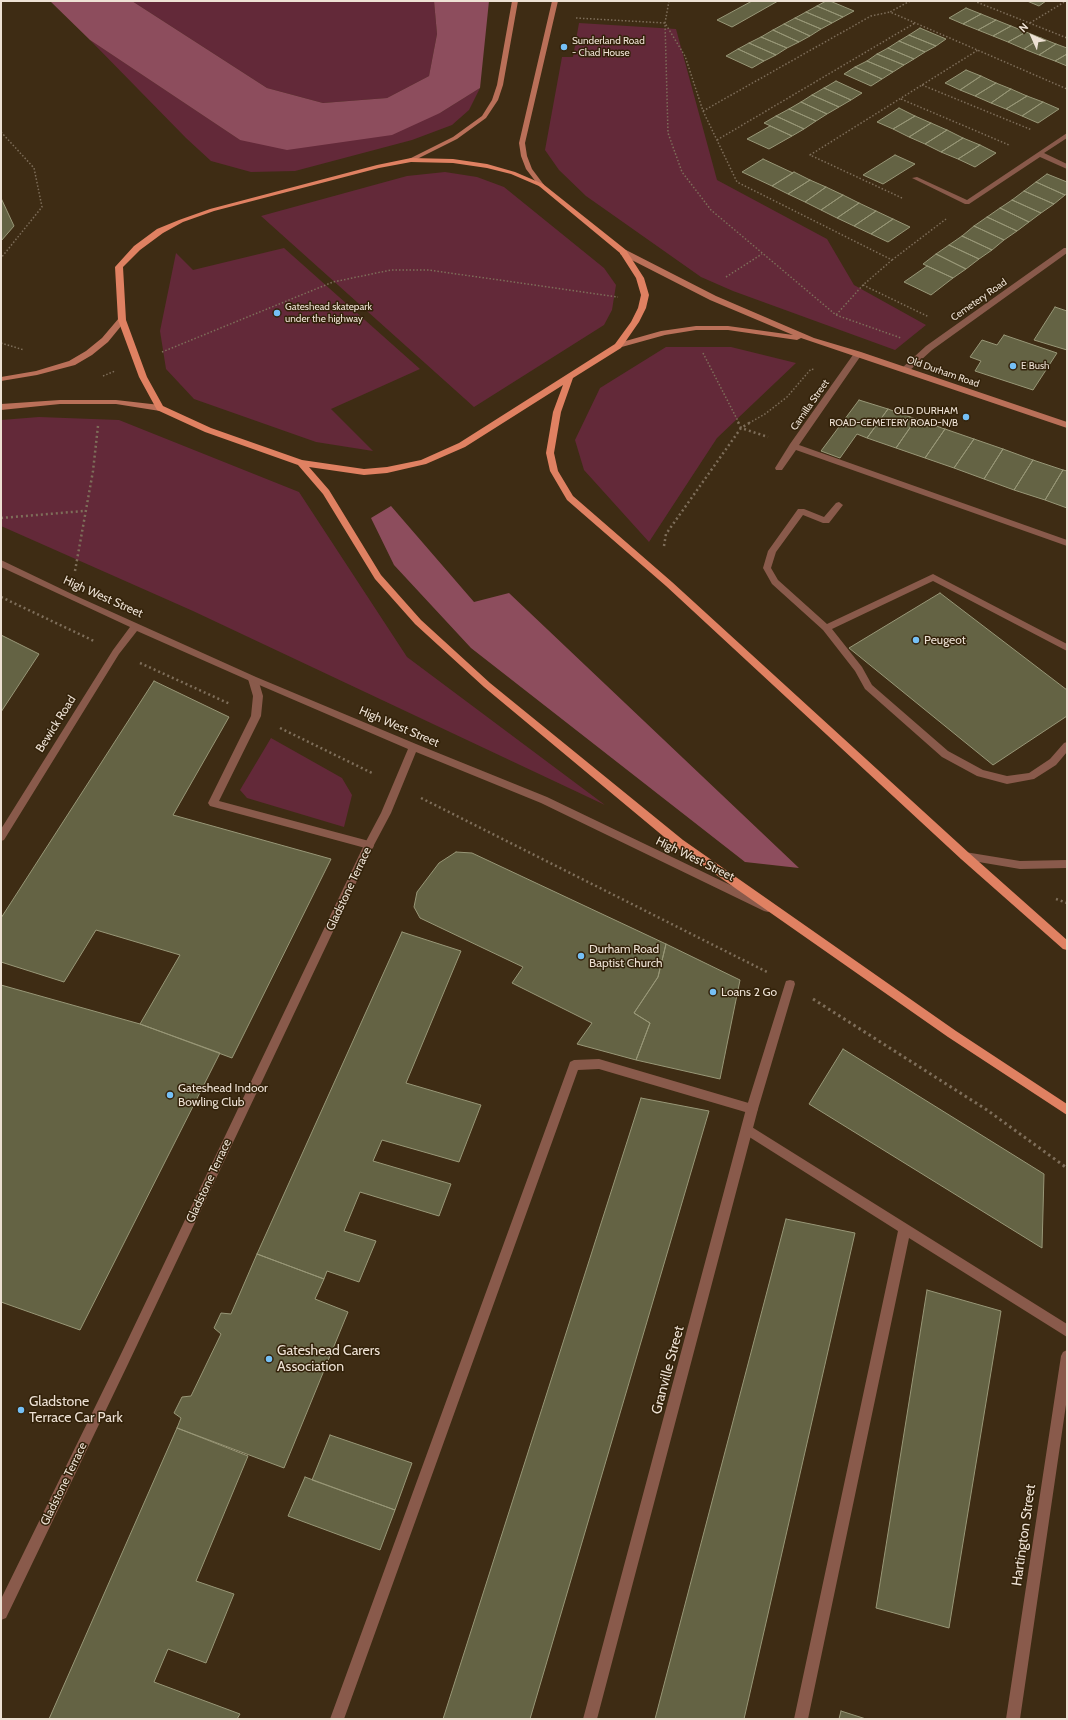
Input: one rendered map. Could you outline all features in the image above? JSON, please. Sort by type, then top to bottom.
[{"type":"main road","points":[[411,160],[455,138],[473,126],[488,111],[495,100],[500,85],[515,1]]},
{"type":"main road","points":[[1,407],[80,402],[116,402],[160,408],[208,430],[301,463],[364,472],[387,470],[423,462],[462,445],[618,346],[635,322],[642,308],[645,295],[640,278],[623,252],[541,185],[529,169],[524,156],[522,143],[555,1]]},
{"type":"main road","points":[[160,408],[143,377],[122,320],[119,267],[137,248],[160,231],[212,210],[356,172],[411,160],[454,161],[487,166],[513,173],[541,185]]},
{"type":"main road","name":"Old Durham Road","points":[[623,252],[713,298],[811,340],[858,354],[1067,425]]},
{"type":"main road","points":[[1,379],[37,373],[72,363],[89,353],[105,340],[122,320]]},
{"type":"main road","name":"Old Durham Road","points":[[618,346],[664,333],[696,328],[728,328],[811,340]]},
{"type":"main road","points":[[569,378],[557,412],[550,452],[554,471],[570,498],[669,584],[965,856],[1067,946]]},
{"type":"main road","points":[[301,463],[326,492],[378,577],[418,622],[487,686],[680,843],[952,1034],[1067,1110]]},
{"type":"street","points":[[915,178],[967,203],[1067,135]]},
{"type":"street","points":[[1038,156],[1067,166]]},
{"type":"street","name":"Cemetery Road","points":[[905,370],[929,348],[1067,250]]},
{"type":"street","name":"Camilla Street","points":[[779,468],[858,354]]},
{"type":"street","points":[[793,446],[1067,543]]},
{"type":"street","points":[[839,505],[826,521],[801,511],[772,551],[767,568],[775,582],[826,628],[860,669],[868,687],[945,754],[980,773],[1007,780],[1031,776],[1053,762],[1067,746]]},
{"type":"street","name":"High West Street","points":[[1,563],[71,597],[253,679],[413,747],[544,800],[786,917]]},
{"type":"street","points":[[826,628],[933,577],[1067,648]]},
{"type":"street","name":"Bewick Road","points":[[1,837],[116,652],[136,626]]},
{"type":"street","points":[[253,679],[258,696],[256,716],[213,803],[369,845]]},
{"type":"street","name":"Gladstone Terrace","points":[[1,1613],[124,1360],[398,786],[413,747]]},
{"type":"street","points":[[965,856],[1020,865],[1067,864]]},
{"type":"street","name":"Granville Street","points":[[590,1719],[752,1109],[790,984]]},
{"type":"street","points":[[337,1719],[574,1065],[599,1064],[752,1109]]},
{"type":"street","points":[[747,1129],[1067,1331]]},
{"type":"street","points":[[801,1719],[905,1228]]},
{"type":"street","name":"Hartington Street","points":[[1013,1719],[1062,1418],[1067,1356]]},
{"type":"path","points":[[669,1],[666,23],[668,133],[682,172],[711,210],[836,315],[929,348]]},
{"type":"path","points":[[703,111],[870,16],[890,12],[910,1]]},
{"type":"path","points":[[974,1],[1067,38]]},
{"type":"path","points":[[1030,24],[1066,1]]},
{"type":"path","points":[[890,12],[1067,90]]},
{"type":"path","points":[[572,18],[666,23]]},
{"type":"path","points":[[666,23],[685,56],[703,111],[737,182],[892,260]]},
{"type":"path","points":[[717,140],[915,23]]},
{"type":"path","points":[[903,199],[810,155],[978,50]]},
{"type":"path","points":[[922,85],[1058,141]]},
{"type":"path","points":[[901,98],[1038,156]]},
{"type":"path","points":[[1,132],[34,168],[42,207],[1,258]]},
{"type":"path","points":[[836,315],[863,285],[892,260],[947,219],[939,216]]},
{"type":"path","points":[[161,352],[333,282],[391,270],[429,270],[544,286]]},
{"type":"path","points":[[863,285],[954,330]]},
{"type":"path","points":[[663,552],[666,534],[741,428],[766,414],[786,397],[811,369],[840,378]]},
{"type":"path","points":[[103,376],[118,370]]},
{"type":"path","points":[[718,380],[741,428],[793,446]]},
{"type":"path","points":[[71,597],[84,511],[93,471]]},
{"type":"path","points":[[1,518],[84,511]]},
{"type":"path","points":[[1,597],[116,652],[256,716],[790,984],[987,1110],[1067,1168]]},
{"type":"path","points":[[1055,898],[1067,903]]},
{"type":"shaded area","points":[[50,1],[132,1],[267,88],[323,103],[387,98],[429,76],[437,34],[434,1],[489,1],[480,88],[440,113],[392,135],[287,150],[240,140],[90,40]]},
{"type":"shaded area","points":[[132,1],[434,1],[437,34],[429,76],[387,98],[323,103],[267,88]]},
{"type":"shaded area","points":[[579,23],[676,29],[717,180],[827,239],[854,285],[926,325],[895,350],[733,291],[701,277],[586,196],[559,170],[545,150],[562,57],[573,57]]},
{"type":"shaded area","points":[[90,40],[240,140],[440,113],[480,88],[469,110],[452,125],[412,140],[295,171],[251,172],[211,161],[186,138]]},
{"type":"shaded area","points":[[445,172],[477,177],[504,187],[604,268],[616,285],[612,310],[604,325],[474,407],[261,216],[407,176]]},
{"type":"shaded area","name":"Gateshead skatepark under the highway","points":[[284,248],[420,369],[331,409],[373,451],[316,442],[194,399],[166,369],[160,331],[176,253],[193,270]]},
{"type":"shaded area","points":[[666,347],[731,347],[796,363],[717,438],[649,542],[584,470],[575,440],[600,388]]},
{"type":"shaded area","points":[[39,417],[119,420],[299,492],[407,657],[605,805],[193,611],[1,526],[1,420]]},
{"type":"shaded area","points":[[391,506],[474,602],[509,593],[799,868],[745,862],[471,648],[394,565],[371,518]]},
{"type":"shaded area","points":[[271,738],[342,778],[352,795],[344,827],[247,798],[240,790]]},
{"type":"building","points":[[752,1],[778,1],[732,27],[717,20]]},
{"type":"building","points":[[826,1],[830,1],[854,11],[843,17],[817,6]]},
{"type":"building","points":[[1027,1],[1046,1],[1039,6]]},
{"type":"building","points":[[817,6],[843,17],[832,23],[806,12]]},
{"type":"building","points":[[966,8],[981,14],[963,24],[949,18]]},
{"type":"building","points":[[806,12],[832,23],[821,29],[795,18]]},
{"type":"building","points":[[981,14],[996,20],[978,30],[963,24]]},
{"type":"building","points":[[795,18],[821,29],[810,36],[784,24]]},
{"type":"building","points":[[996,20],[1011,26],[993,36],[978,30]]},
{"type":"building","points":[[784,24],[810,36],[799,42],[773,30]]},
{"type":"building","points":[[1011,26],[1026,32],[1008,42],[993,36]]},
{"type":"building","points":[[920,28],[946,39],[936,46],[909,35]]},
{"type":"building","points":[[773,30],[799,42],[787,48],[761,37]]},
{"type":"building","points":[[1026,32],[1041,38],[1024,49],[1008,42]]},
{"type":"building","points":[[909,35],[936,46],[925,52],[899,41]]},
{"type":"building","points":[[761,37],[787,48],[776,55],[749,43]]},
{"type":"building","points":[[1041,38],[1056,44],[1039,55],[1024,49]]},
{"type":"building","points":[[899,41],[925,52],[914,59],[888,48]]},
{"type":"building","points":[[749,43],[776,55],[764,61],[738,49]]},
{"type":"building","points":[[1056,44],[1067,48],[1067,54],[1055,61],[1039,55]]},
{"type":"building","points":[[888,48],[914,59],[904,65],[877,54]]},
{"type":"building","points":[[738,49],[764,61],[752,68],[726,56]]},
{"type":"building","points":[[877,54],[904,65],[893,72],[867,61]]},
{"type":"building","points":[[1067,54],[1067,66],[1055,61]]},
{"type":"building","points":[[867,61],[893,72],[882,79],[855,67]]},
{"type":"building","points":[[855,67],[882,79],[871,86],[844,74]]},
{"type":"building","points":[[966,70],[981,76],[960,90],[945,83]]},
{"type":"building","points":[[981,76],[996,83],[975,96],[960,90]]},
{"type":"building","points":[[836,81],[862,93],[851,100],[824,88]]},
{"type":"building","points":[[996,83],[1011,89],[991,103],[975,96]]},
{"type":"building","points":[[824,88],[851,100],[839,107],[812,95]]},
{"type":"building","points":[[1011,89],[1027,96],[1006,109],[991,103]]},
{"type":"building","points":[[812,95],[839,107],[827,114],[801,102]]},
{"type":"building","points":[[1027,96],[1043,102],[1022,116],[1006,109]]},
{"type":"building","points":[[801,102],[827,114],[816,121],[789,109]]},
{"type":"building","points":[[1043,102],[1059,109],[1038,123],[1022,116]]},
{"type":"building","points":[[899,108],[915,116],[893,129],[877,122]]},
{"type":"building","points":[[789,109],[816,121],[804,129],[776,116]]},
{"type":"building","points":[[776,116],[804,129],[792,136],[764,123]]},
{"type":"building","points":[[915,116],[931,123],[909,137],[893,129]]},
{"type":"building","points":[[931,123],[947,130],[925,144],[909,137]]},
{"type":"building","points":[[770,126],[792,136],[769,149],[747,139]]},
{"type":"building","points":[[947,130],[963,138],[941,152],[925,144]]},
{"type":"building","points":[[963,138],[980,145],[958,159],[941,152]]},
{"type":"building","points":[[980,145],[996,153],[975,167],[958,159]]},
{"type":"building","points":[[895,155],[915,164],[883,184],[863,175]]},
{"type":"building","points":[[763,159],[793,173],[772,186],[742,172]]},
{"type":"building","points":[[794,172],[810,180],[788,194],[772,186]]},
{"type":"building","points":[[1047,174],[1067,182],[1067,194],[1065,195],[1036,182]]},
{"type":"building","points":[[810,180],[826,187],[805,202],[788,194]]},
{"type":"building","points":[[1036,182],[1065,195],[1054,204],[1024,191]]},
{"type":"building","points":[[826,187],[843,195],[821,210],[805,202]]},
{"type":"building","points":[[1024,191],[1054,204],[1041,213],[1012,200]]},
{"type":"building","points":[[843,195],[859,203],[837,218],[821,210]]},
{"type":"building","points":[[1,198],[14,226],[1,241]]},
{"type":"building","points":[[1012,200],[1041,213],[1029,222],[1000,208]]},
{"type":"building","points":[[859,203],[876,211],[854,226],[837,218]]},
{"type":"building","points":[[1000,208],[1029,222],[1017,231],[987,217]]},
{"type":"building","points":[[876,211],[893,219],[871,234],[854,226]]},
{"type":"building","points":[[987,217],[1017,231],[1004,240],[974,226]]},
{"type":"building","points":[[893,219],[910,227],[888,242],[871,234]]},
{"type":"building","points":[[974,226],[1004,240],[992,250],[962,236]]},
{"type":"building","points":[[962,236],[992,250],[979,259],[949,245]]},
{"type":"building","points":[[949,245],[979,259],[966,269],[936,254]]},
{"type":"building","points":[[936,254],[966,269],[953,278],[923,264]]},
{"type":"building","points":[[927,266],[953,278],[931,295],[904,282]]},
{"type":"building","points":[[1055,307],[1067,311],[1067,350],[1034,340]]},
{"type":"building","name":"E Bush","points":[[1004,335],[1057,353],[1033,390],[975,371],[981,361],[970,357],[982,340],[997,345]]},
{"type":"building","points":[[859,400],[888,409],[867,438],[857,434],[840,458],[821,451]]},
{"type":"building","points":[[888,409],[916,419],[896,448],[867,438]]},
{"type":"building","points":[[916,419],[945,429],[925,458],[896,448]]},
{"type":"building","points":[[945,429],[974,439],[954,468],[925,458]]},
{"type":"building","points":[[974,439],[1003,449],[984,479],[954,468]]},
{"type":"building","points":[[1003,449],[1033,460],[1014,490],[984,479]]},
{"type":"building","points":[[1033,460],[1063,470],[1045,500],[1014,490]]},
{"type":"building","points":[[1063,470],[1067,471],[1067,508],[1045,500]]},
{"type":"building","points":[[940,593],[1067,690],[1067,716],[993,765],[849,648]]},
{"type":"building","points":[[1,635],[39,654],[1,712]]},
{"type":"building","points":[[154,681],[229,717],[173,815],[331,859],[232,1058],[140,1024],[180,955],[96,930],[64,982],[1,962],[1,918]]},
{"type":"building","name":"Durham Road Baptist Church","points":[[456,852],[472,853],[666,944],[658,977],[634,1013],[650,1023],[636,1060],[577,1044],[592,1023],[512,983],[523,967],[420,918],[414,907],[417,892],[439,863]]},
{"type":"building","points":[[402,932],[461,951],[406,1083],[481,1105],[459,1162],[382,1140],[373,1161],[451,1184],[439,1216],[360,1192],[344,1231],[376,1241],[359,1282],[327,1271],[324,1279],[257,1254]]},
{"type":"building","points":[[666,944],[740,980],[720,1079],[636,1060],[650,1023],[634,1013],[658,977]]},
{"type":"building","points":[[1,985],[140,1024],[220,1053],[80,1330],[1,1302]]},
{"type":"building","points":[[843,1049],[1044,1174],[1042,1248],[809,1104]]},
{"type":"building","points":[[641,1098],[709,1111],[530,1719],[443,1719]]},
{"type":"building","points":[[786,1219],[855,1233],[744,1719],[655,1719]]},
{"type":"building","name":"Gateshead Carers Association","points":[[257,1254],[324,1279],[315,1299],[348,1312],[284,1468],[177,1428],[181,1418],[174,1413],[182,1397],[191,1396],[221,1334],[214,1328],[221,1313],[231,1314]]},
{"type":"building","points":[[927,1290],[1001,1311],[949,1628],[876,1608]]},
{"type":"building","points":[[177,1428],[248,1456],[196,1581],[234,1594],[206,1663],[168,1649],[154,1682],[240,1714],[237,1719],[49,1719]]},
{"type":"building","points":[[330,1435],[412,1463],[395,1510],[312,1480]]},
{"type":"building","points":[[305,1477],[395,1510],[380,1550],[288,1516]]},
{"type":"building","points":[[841,1711],[866,1719],[839,1719]]},
{"type":"place","name":"Sunderland Road - Chad House","points":[[564,47]]},
{"type":"place","name":"Gateshead skatepark under the highway","points":[[277,313]]},
{"type":"place","name":"E Bush","points":[[1013,366]]},
{"type":"place","name":"OLD DURHAM ROAD-CEMETERY ROAD-N/B","points":[[966,417]]},
{"type":"place","name":"Peugeot","points":[[916,640]]},
{"type":"place","name":"Durham Road Baptist Church","points":[[581,956]]},
{"type":"place","name":"Loans 2 Go","points":[[713,992]]},
{"type":"place","name":"Gateshead Indoor Bowling Club","points":[[170,1095]]},
{"type":"place","name":"Gateshead Carers Association","points":[[269,1359]]},
{"type":"place","name":"Gladstone Terrace Car Park","points":[[21,1410]]}]
